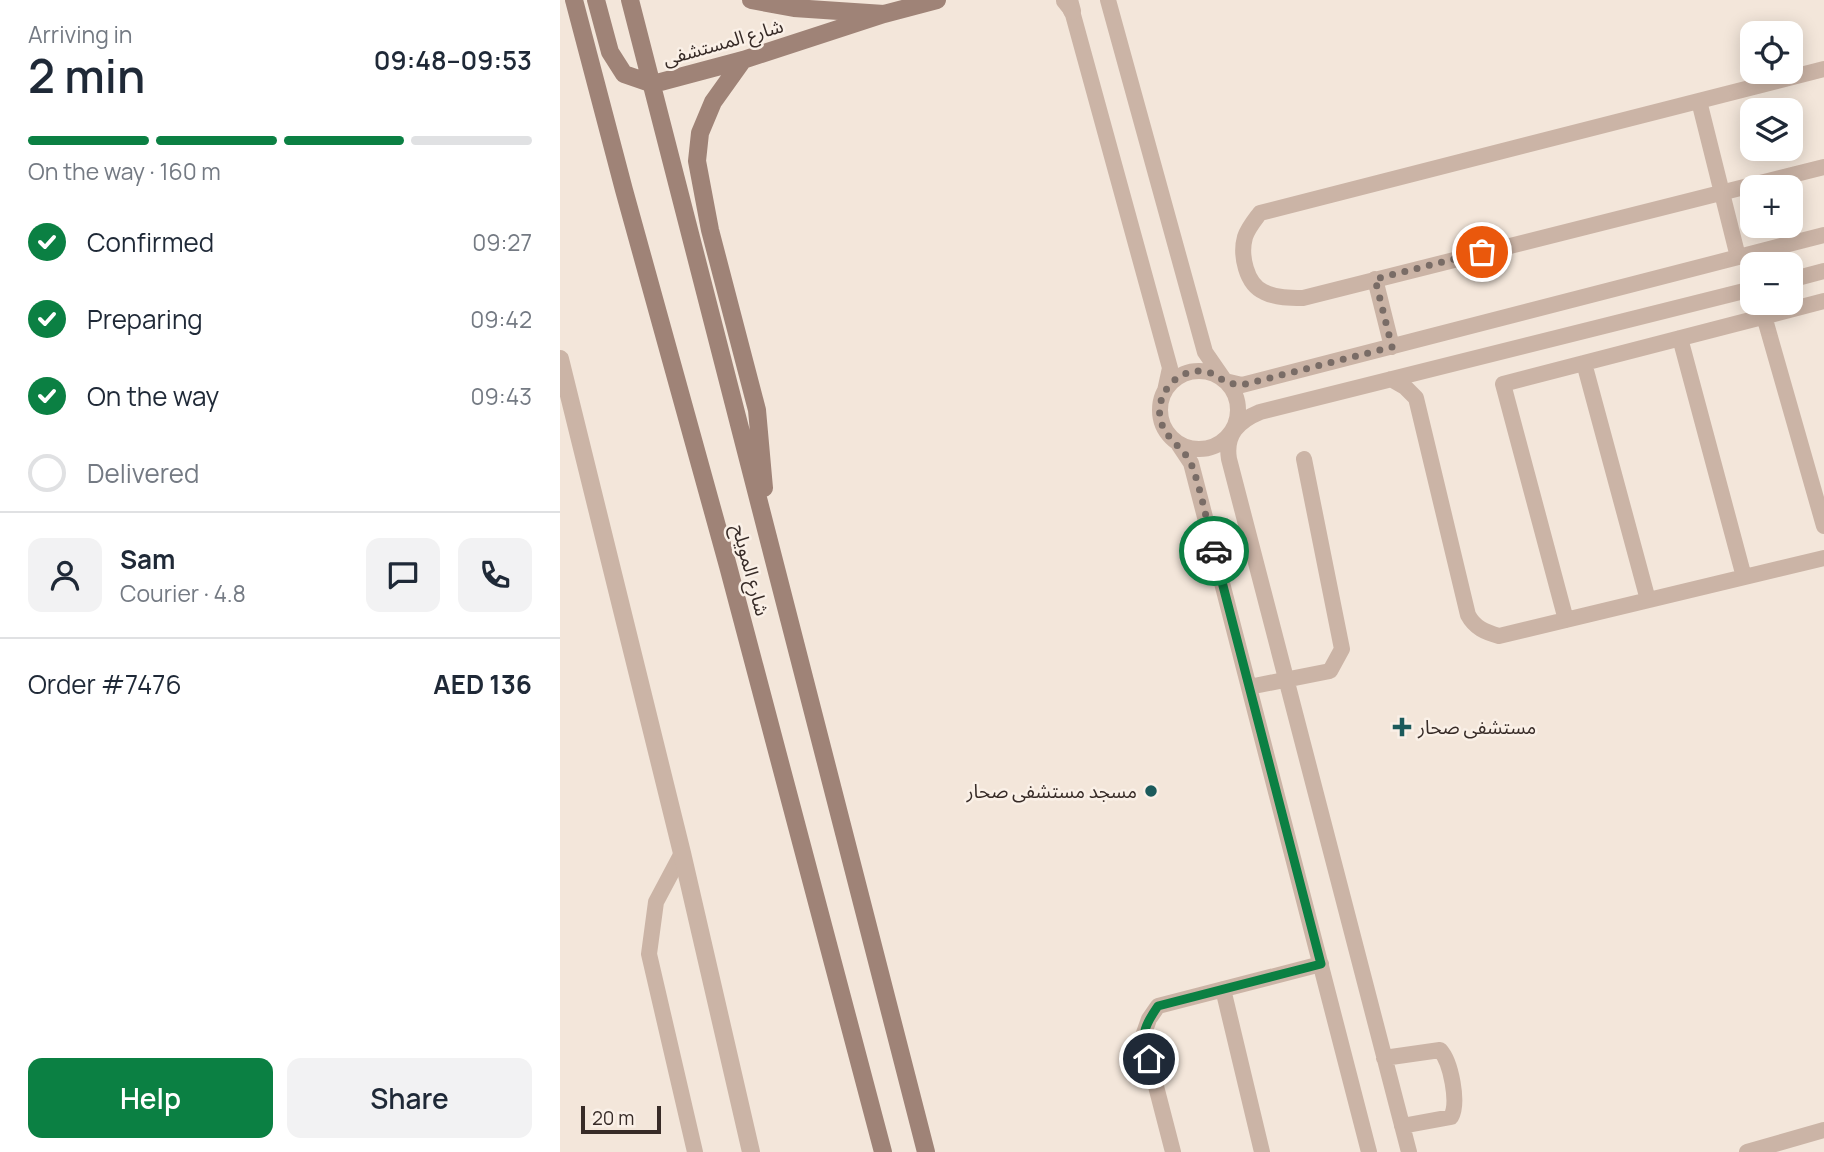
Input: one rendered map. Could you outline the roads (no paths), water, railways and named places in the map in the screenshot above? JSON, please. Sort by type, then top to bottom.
[{"type":"main road","name":"شارع المويلح","points":[[574,0],[631,217],[732,579],[883,1152]]},
{"type":"main road","points":[[596,0],[610,52],[624,74],[653,84]]},
{"type":"main road","name":"شارع المويلح","points":[[630,0],[926,1152]]},
{"type":"main road","points":[[751,0],[794,8],[884,14]]},
{"type":"main road","name":"شارع المستشفى","points":[[653,84],[743,60],[884,14],[937,0]]},
{"type":"main road","points":[[743,60],[713,102],[700,133],[697,161],[709,230],[757,410],[770,547]]},
{"type":"street","points":[[560,359],[682,853],[751,1152]]},
{"type":"lane","points":[[1108,0],[1206,352],[1236,397],[1238,410],[1228,446],[1229,459],[1409,1152]]},
{"type":"lane","points":[[1068,4],[1170,368],[1160,402],[1163,426],[1191,463],[1369,1152]]},
{"type":"lane","points":[[1824,69],[1260,213],[1245,239],[1246,270],[1251,281],[1263,292],[1286,298],[1303,298],[1824,167]]},
{"type":"lane","points":[[1699,101],[1738,257]]},
{"type":"lane","points":[[1165,391],[1173,381],[1195,371],[1207,372],[1225,381],[1242,385],[1824,234]]},
{"type":"lane","points":[[1803,277],[1824,271]]},
{"type":"lane","points":[[1375,279],[1392,347]]},
{"type":"lane","points":[[1179,445],[1206,449],[1219,444],[1249,417],[1260,412],[1740,292]]},
{"type":"lane","points":[[1803,305],[1824,301]]},
{"type":"lane","points":[[1566,620],[1503,384],[1680,338],[1753,315]]},
{"type":"lane","points":[[1760,315],[1824,526]]},
{"type":"lane","points":[[1680,338],[1744,577]]},
{"type":"lane","points":[[1584,363],[1648,600]]},
{"type":"lane","points":[[1391,379],[1405,387],[1416,398],[1468,615],[1474,625],[1499,636],[1824,558]]},
{"type":"lane","points":[[1249,687],[1330,671],[1342,649],[1304,459]]},
{"type":"lane","points":[[682,853],[656,902],[649,954],[695,1152]]},
{"type":"lane","points":[[1173,1152],[1143,1036],[1149,1019],[1158,1006],[1321,964]]},
{"type":"lane","points":[[1223,989],[1262,1152]]},
{"type":"lane","points":[[1384,1058],[1440,1050],[1446,1057],[1456,1103],[1451,1118],[1402,1126]]},
{"type":"lane","points":[[1747,1152],[1824,1130]]},
{"type":"place","name":"مستشفى صحار","points":[[1402,727]]},
{"type":"place","name":"مسجد مستشفى صحار","points":[[1151,791]]}]
